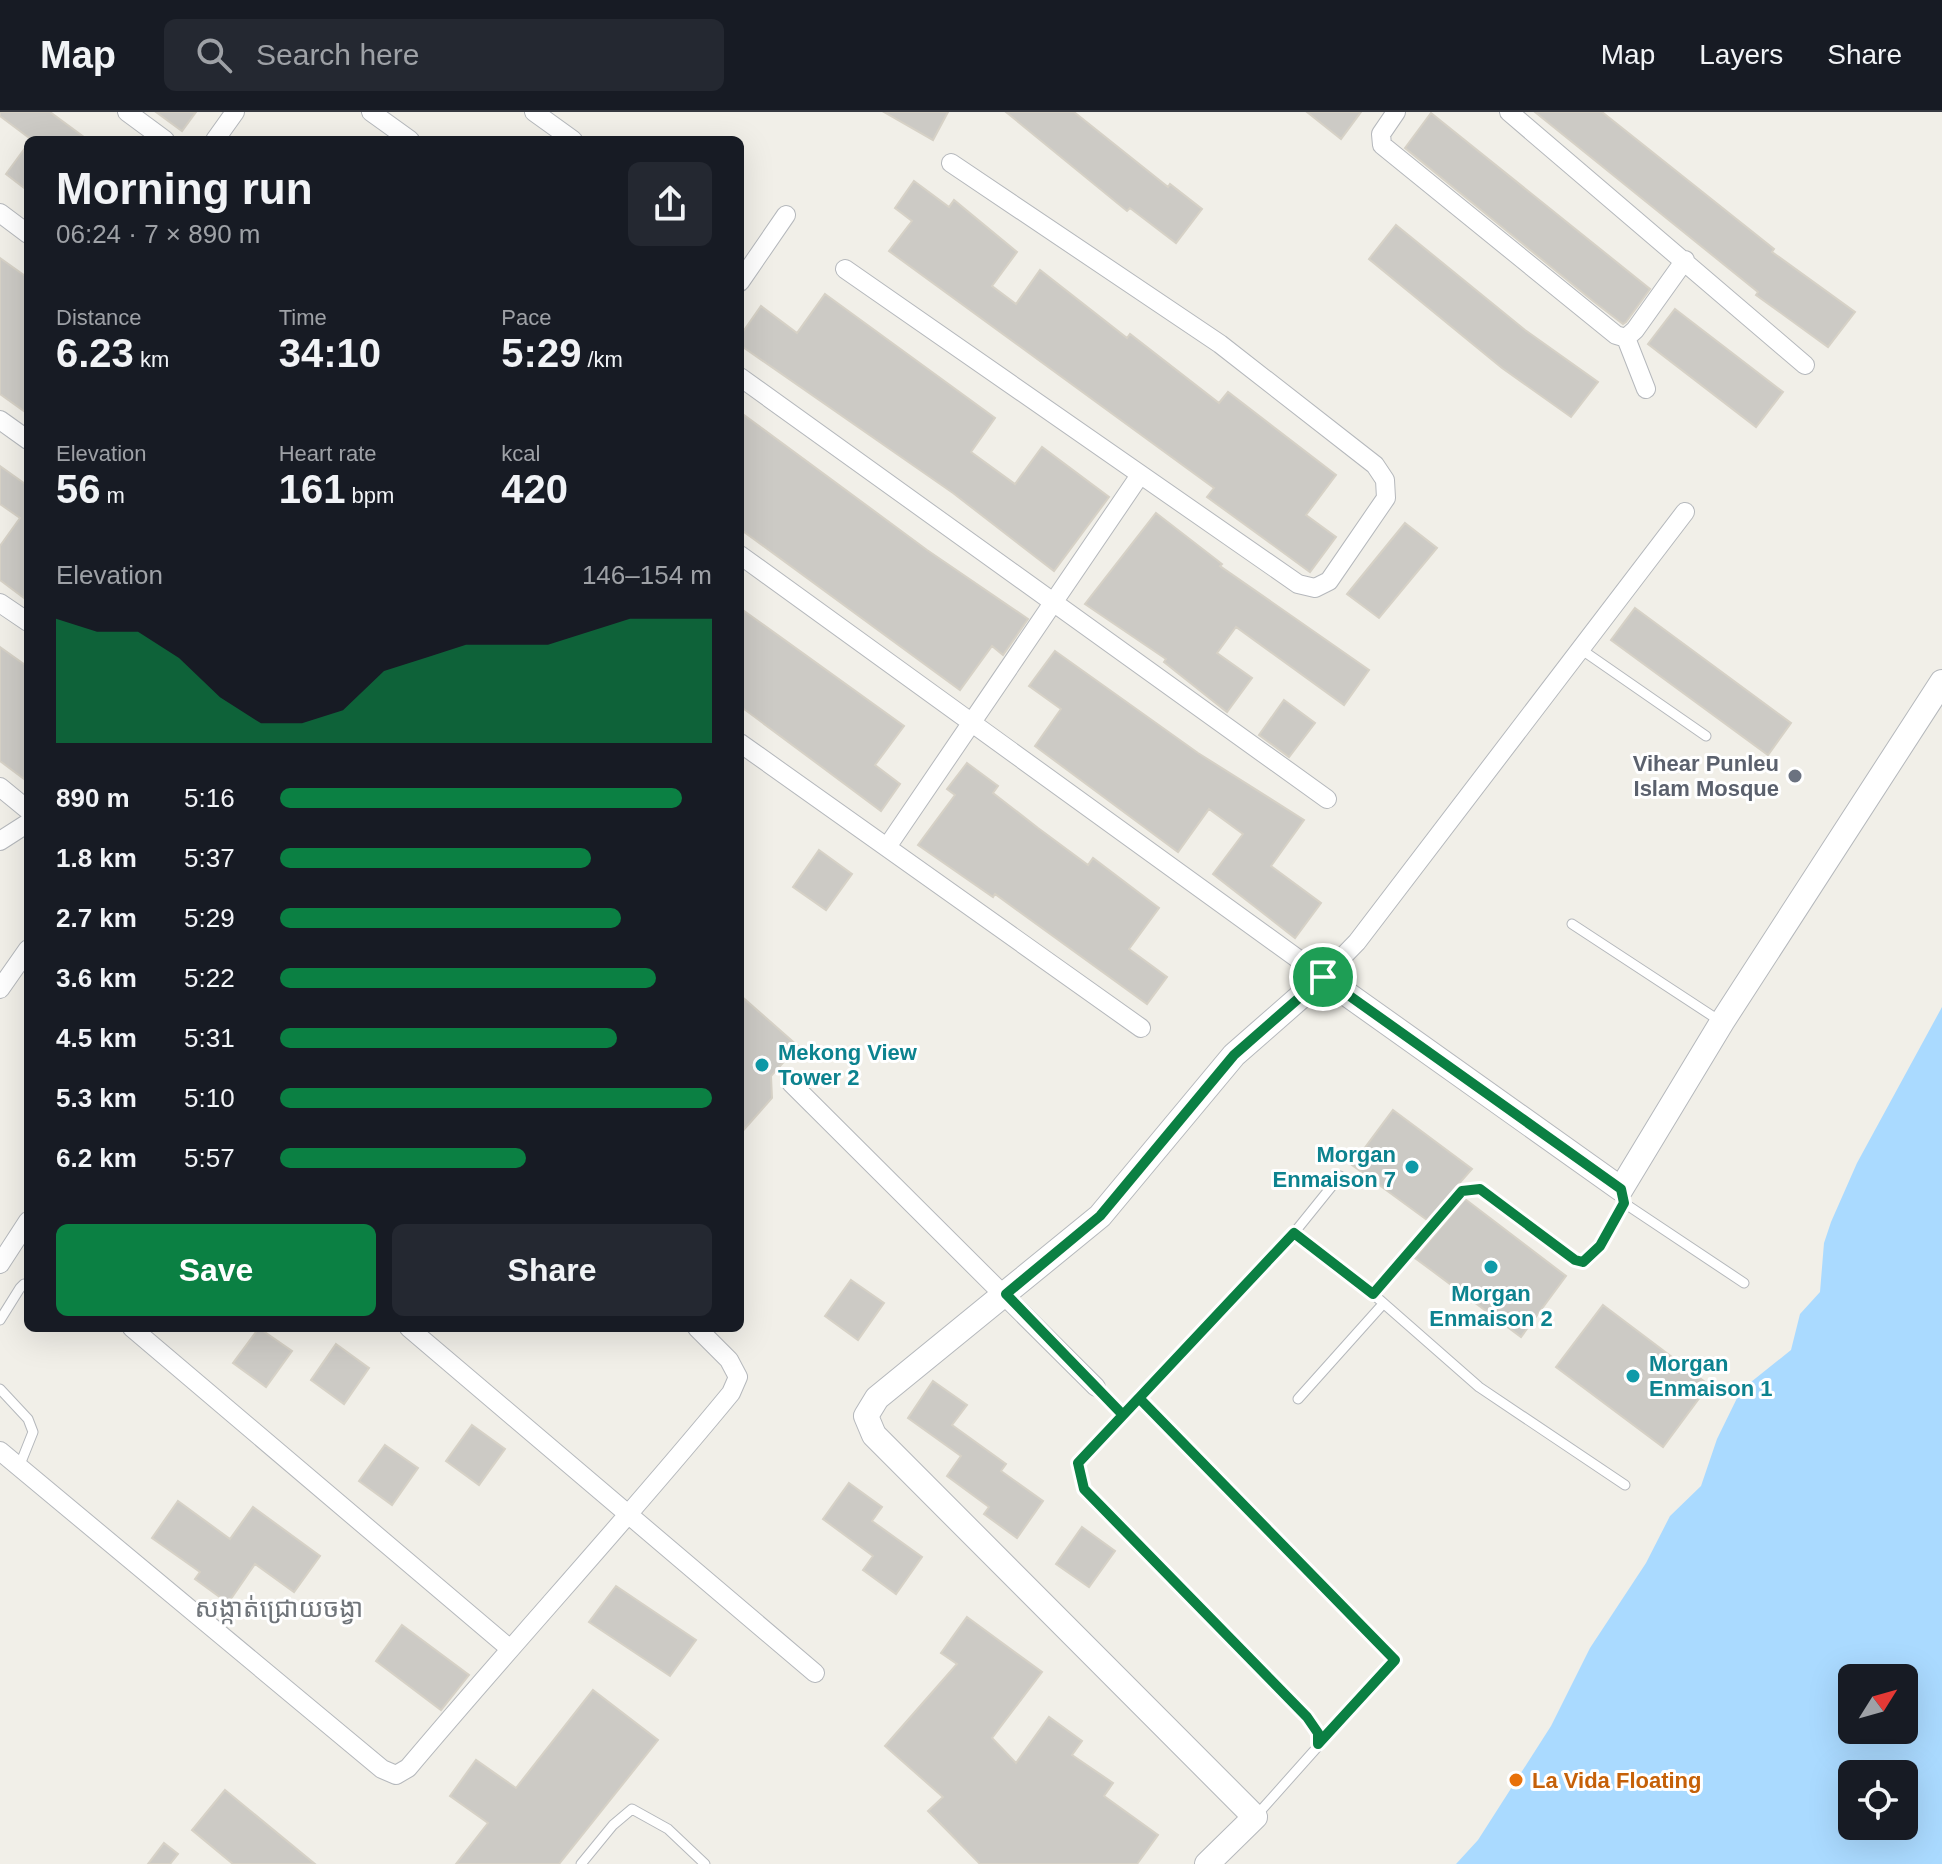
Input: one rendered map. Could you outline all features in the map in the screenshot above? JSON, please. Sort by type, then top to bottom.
[{"type":"street","points":[[127,112],[160,136]]},
{"type":"street","points":[[218,136],[235,112]]},
{"type":"street","points":[[371,112],[404,136]]},
{"type":"street","points":[[534,112],[567,136]]},
{"type":"street","points":[[1396,112],[1381,134],[1382,145],[1616,335],[1626,338]]},
{"type":"street","points":[[1509,112],[1805,365]]},
{"type":"street","points":[[845,269],[1298,584],[1315,588],[1329,581],[1386,498],[1385,480],[1375,465],[1220,344],[951,163]]},
{"type":"street","points":[[0,213],[24,231]]},
{"type":"street","points":[[744,269],[786,215]]},
{"type":"street","points":[[1626,338],[1685,260]]},
{"type":"street","points":[[1626,338],[1646,389]]},
{"type":"street","points":[[744,380],[1327,799]]},
{"type":"street","points":[[0,420],[24,437]]},
{"type":"street","points":[[887,847],[1140,475]]},
{"type":"street","points":[[1207,1864],[1255,1817],[874,1435],[866,1416],[877,1398],[1100,1216],[1234,1055],[1323,977],[1357,942],[1685,512]]},
{"type":"street","points":[[744,558],[1623,1196],[1722,1022],[1942,682]]},
{"type":"street","points":[[0,603],[24,619]]},
{"type":"street","points":[[744,746],[1141,1028]]},
{"type":"street","points":[[0,787],[24,807]]},
{"type":"street","points":[[0,841],[24,826]]},
{"type":"street","points":[[0,989],[24,955]]},
{"type":"street","points":[[791,1083],[1096,1387]]},
{"type":"street","points":[[0,1264],[24,1232]]},
{"type":"street","points":[[137,1332],[509,1648]]},
{"type":"street","points":[[414,1332],[815,1673]]},
{"type":"street","points":[[0,1451],[382,1769],[396,1775],[408,1768],[509,1648],[629,1517],[731,1393],[738,1377],[729,1360],[701,1332]]},
{"type":"lane","points":[[1582,650],[1706,736]]},
{"type":"lane","points":[[1572,924],[1722,1022]]},
{"type":"lane","points":[[1078,1463],[1294,1233],[1340,1176]]},
{"type":"lane","points":[[1373,1294],[1462,1191],[1469,1188],[1480,1189],[1575,1260],[1583,1262],[1600,1246],[1623,1196],[1744,1283]]},
{"type":"lane","points":[[1294,1233],[1373,1294],[1479,1387],[1625,1485]]},
{"type":"lane","points":[[0,1320],[20,1288],[24,1287]]},
{"type":"lane","points":[[1298,1399],[1383,1304]]},
{"type":"lane","points":[[1096,1387],[1123,1415]]},
{"type":"lane","points":[[0,1389],[28,1419],[33,1432],[19,1467]]},
{"type":"lane","points":[[1139,1398],[1395,1660],[1255,1817]]},
{"type":"lane","points":[[581,1864],[613,1825],[632,1809],[668,1829],[705,1864]]},
{"type":"path","points":[[1078,1463],[1084,1489],[1307,1717],[1318,1733],[1318,1744]]},
{"type":"water","points":[[1942,1007],[1942,1864],[1456,1864],[1478,1840],[1551,1726],[1590,1648],[1646,1563],[1670,1516],[1701,1486],[1717,1439],[1741,1390],[1791,1350],[1800,1314],[1820,1292],[1824,1243],[1857,1163]]},
{"type":"building","points":[[0,112],[50,112],[83,136],[27,136],[0,116]]},
{"type":"building","points":[[156,112],[196,112],[182,131]]},
{"type":"building","points":[[884,112],[948,112],[933,140]]},
{"type":"building","points":[[1006,112],[1074,112],[1168,187],[1170,184],[1202,209],[1176,243],[1130,208],[1127,211]]},
{"type":"building","points":[[1307,112],[1361,112],[1341,139]]},
{"type":"building","points":[[1535,112],[1602,112],[1774,249],[1772,252],[1855,312],[1828,347],[1756,295],[1758,292]]},
{"type":"building","points":[[1431,113],[1650,289],[1626,322],[1623,324],[1593,301],[1405,148]]},
{"type":"building","points":[[24,149],[24,188],[6,174]]},
{"type":"building","points":[[914,181],[949,207],[954,200],[1017,252],[992,286],[1016,304],[1040,270],[1127,338],[1130,334],[1219,403],[1228,392],[1336,475],[1306,515],[1336,537],[1310,572],[1207,497],[1214,488],[889,251],[912,221],[895,208]]},
{"type":"building","points":[[1396,225],[1525,330],[1598,382],[1571,417],[1502,368],[1369,259]]},
{"type":"building","points":[[0,258],[24,275],[24,411],[0,394]]},
{"type":"building","points":[[825,294],[995,418],[971,452],[1015,484],[1042,447],[1109,497],[1054,571],[953,493],[744,348],[744,330],[761,306],[797,333]]},
{"type":"building","points":[[1675,309],[1783,392],[1756,427],[1648,344]]},
{"type":"building","points":[[744,415],[927,550],[1028,619],[1003,655],[992,646],[960,690],[744,532]]},
{"type":"building","points":[[0,466],[24,483],[24,598],[0,580],[0,546],[20,518],[0,504]]},
{"type":"building","points":[[1156,513],[1222,564],[1220,566],[1369,670],[1344,705],[1236,627],[1217,653],[1252,678],[1227,712],[1164,662],[1166,659],[1085,604]]},
{"type":"building","points":[[1405,523],[1437,548],[1379,618],[1347,594]]},
{"type":"building","points":[[1635,608],[1791,723],[1768,755],[1611,640]]},
{"type":"building","points":[[744,611],[904,726],[875,765],[900,784],[881,811],[744,709]]},
{"type":"building","points":[[0,647],[24,664],[24,779],[0,761]]},
{"type":"building","points":[[1055,651],[1198,753],[1304,820],[1271,866],[1321,903],[1295,938],[1213,874],[1243,834],[1209,809],[1178,852],[1035,746],[1061,709],[1029,686]]},
{"type":"building","points":[[1284,700],[1315,723],[1289,757],[1259,735]]},
{"type":"building","points":[[967,763],[998,786],[993,793],[1038,828],[1088,865],[1093,858],[1159,908],[1129,949],[1167,977],[1147,1004],[995,894],[993,897],[918,845],[955,795],[947,789]]},
{"type":"building","points":[[819,850],[852,874],[826,910],[793,887]]},
{"type":"building","name":"Mekong View Tower 2","points":[[744,999],[798,1046],[771,1076],[772,1098],[744,1130]]},
{"type":"building","name":"Morgan Enmaison 7","points":[[1393,1110],[1472,1169],[1427,1220],[1352,1165]]},
{"type":"building","name":"Morgan Enmaison 2","points":[[1465,1199],[1566,1276],[1521,1337],[1415,1258]]},
{"type":"building","points":[[851,1280],[884,1303],[858,1340],[825,1316]]},
{"type":"building","name":"Morgan Enmaison 1","points":[[1603,1305],[1709,1385],[1663,1447],[1556,1367]]},
{"type":"building","points":[[256,1332],[265,1332],[292,1351],[266,1387],[233,1363]]},
{"type":"building","points":[[336,1344],[369,1368],[344,1404],[311,1380]]},
{"type":"building","points":[[933,1381],[967,1405],[952,1425],[1006,1464],[1001,1471],[1043,1501],[1017,1538],[984,1514],[989,1507],[947,1476],[961,1456],[908,1418]]},
{"type":"building","points":[[472,1425],[505,1449],[479,1485],[446,1461]]},
{"type":"building","points":[[385,1445],[418,1468],[392,1505],[359,1481]]},
{"type":"building","points":[[849,1483],[882,1507],[872,1521],[922,1557],[896,1594],[863,1570],[873,1556],[823,1519]]},
{"type":"building","points":[[178,1501],[230,1539],[253,1507],[320,1556],[294,1592],[255,1564],[228,1603],[195,1579],[200,1572],[152,1538]]},
{"type":"building","points":[[1082,1527],[1115,1551],[1089,1587],[1056,1564]]},
{"type":"building","points":[[616,1586],[696,1640],[670,1676],[589,1622]]},
{"type":"building","points":[[967,1617],[1042,1672],[992,1738],[1016,1763],[1049,1717],[1082,1741],[1072,1755],[1113,1783],[1104,1796],[1158,1835],[1137,1864],[980,1864],[928,1811],[943,1797],[885,1746],[957,1664],[941,1653]]},
{"type":"building","points":[[402,1625],[469,1675],[441,1710],[376,1661]]},
{"type":"building","points":[[593,1690],[658,1740],[559,1864],[456,1864],[488,1823],[450,1796],[476,1760],[516,1788]]},
{"type":"building","points":[[225,1790],[315,1864],[233,1864],[192,1830]]},
{"type":"building","points":[[164,1843],[178,1854],[170,1864],[148,1864]]},
{"type":"place","name":"Vihear Punleu Islam Mosque","points":[[1795,776]]},
{"type":"place","name":"Mekong View Tower 2","points":[[762,1065]]},
{"type":"place","name":"Morgan Enmaison 7","points":[[1412,1167]]},
{"type":"place","name":"Morgan Enmaison 2","points":[[1491,1267]]},
{"type":"place","name":"Morgan Enmaison 1","points":[[1633,1376]]},
{"type":"place","name":"La Vida Floating","points":[[1516,1780]]},
{"type":"district","name":"សង្កាត់ជ្រោយចង្វា","points":[[279,1608]]},
{"type":"route","points":[[1323,977],[1234,1055],[1100,1216],[1006,1294],[1123,1415],[1139,1398],[1395,1660],[1318,1744],[1318,1733],[1307,1717],[1084,1489],[1078,1463],[1123,1415],[1294,1233],[1373,1294],[1462,1191],[1469,1188],[1480,1189],[1575,1260],[1583,1262],[1590,1259],[1600,1246],[1624,1203],[1621,1189],[1323,977]]}]
